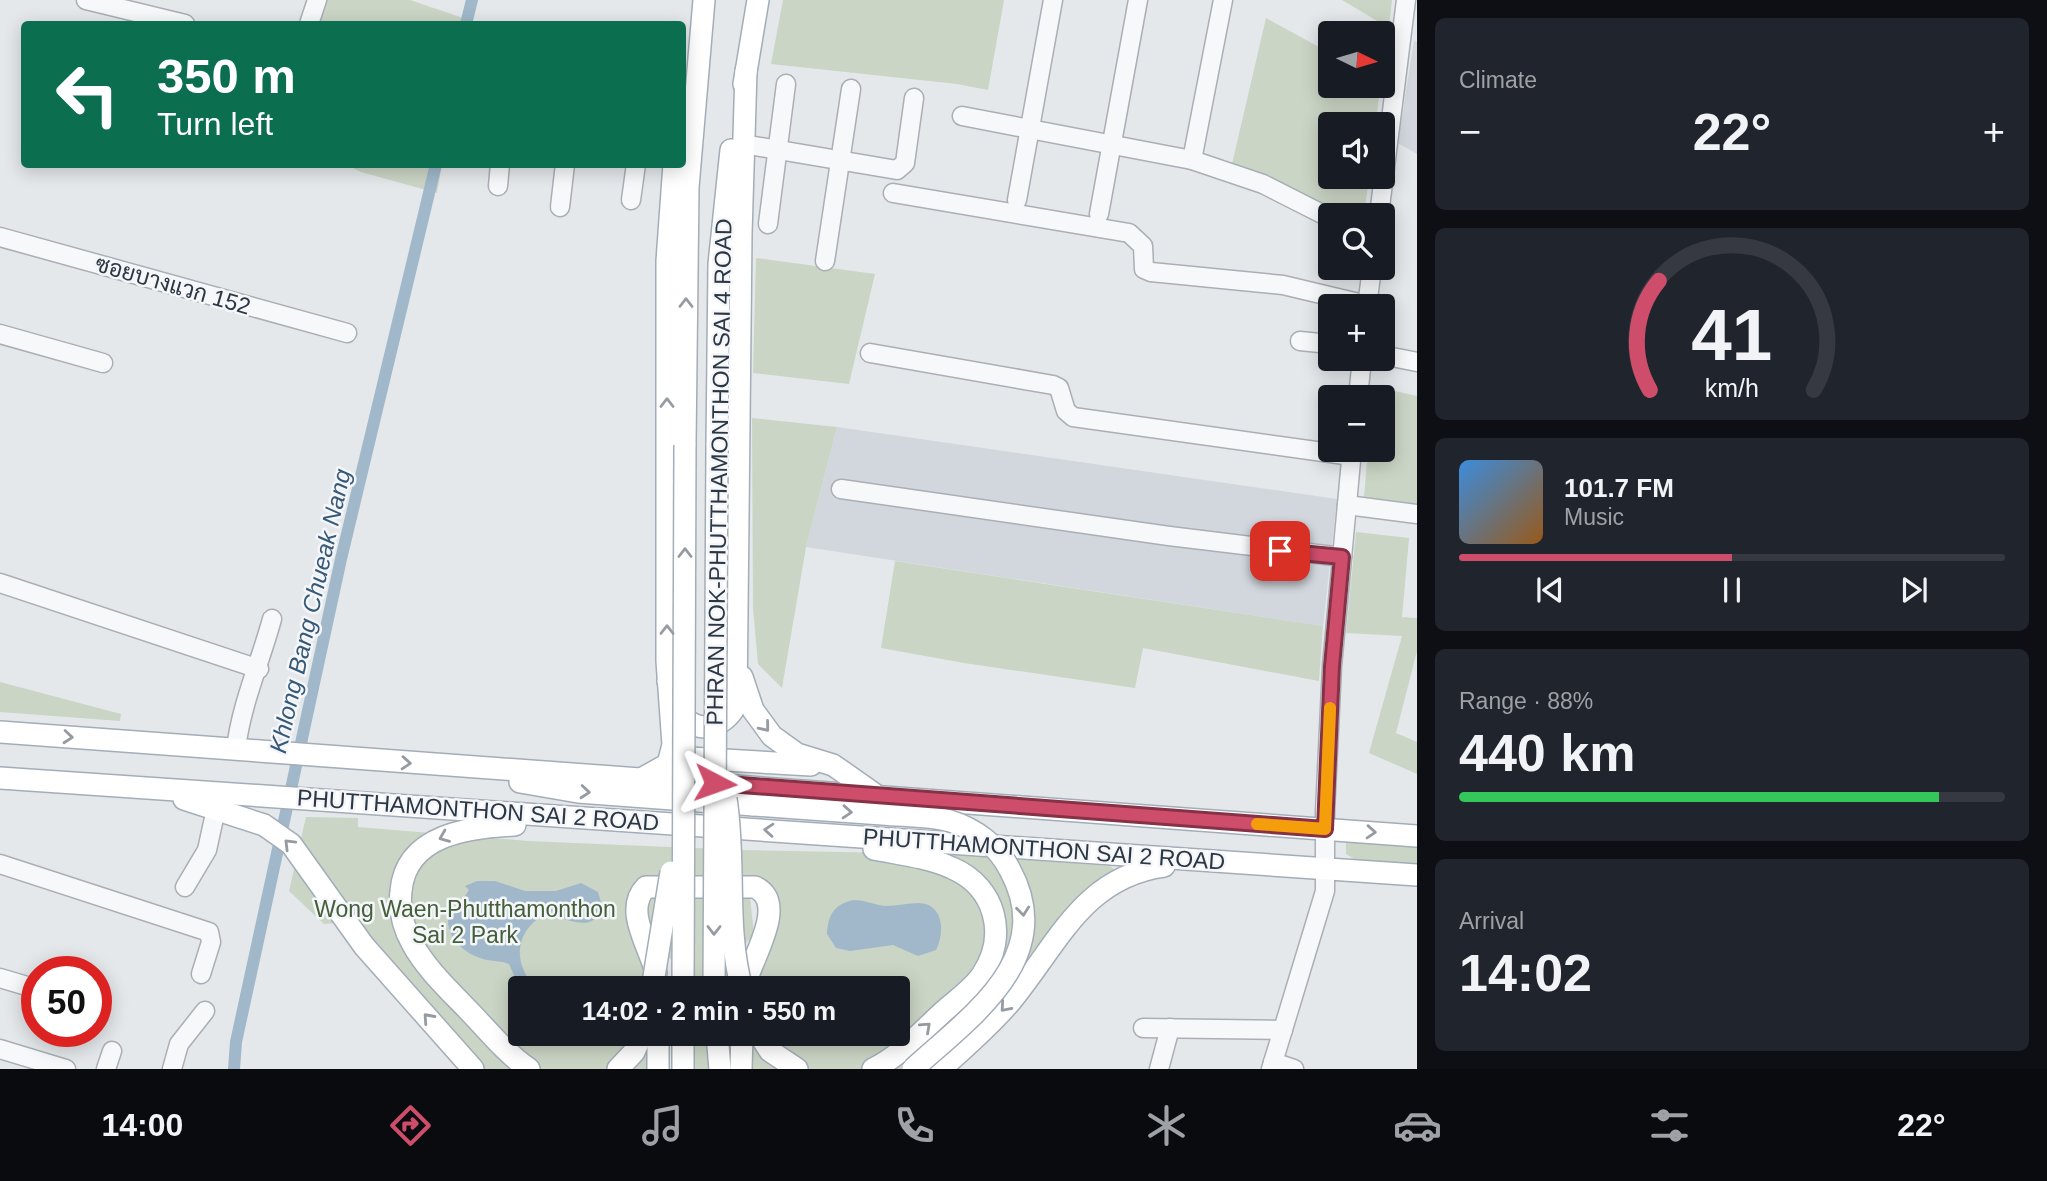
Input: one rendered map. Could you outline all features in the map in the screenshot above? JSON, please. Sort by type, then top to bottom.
[{"type":"main road","name":"PHRAN NOK-PHUTTHAMONTHON SAI 4 ROAD","points":[[714,976],[721,231],[758,0]]},
{"type":"main road","name":"PHRAN NOK-PHUTTHAMONTHON SAI 4 ROAD","points":[[683,976],[676,771],[685,444],[688,187],[703,6]]},
{"type":"main road","points":[[686,93],[703,6]]},
{"type":"main road","points":[[668,681],[676,705],[688,721],[705,726],[722,722],[736,704],[746,71]]},
{"type":"main road","points":[[654,976],[671,872],[675,825],[676,771],[668,681],[667,261],[674,168]]},
{"type":"main road","points":[[738,640],[746,694],[765,728],[797,754],[833,765],[877,796]]},
{"type":"main road","name":"PHUTTHAMONTHON SAI 2 ROAD","points":[[0,732],[1417,836]]},
{"type":"main road","points":[[715,742],[730,832],[734,947],[740,976]]},
{"type":"main road","points":[[641,779],[676,771],[690,758],[833,765]]},
{"type":"main road","points":[[446,766],[558,789],[947,820],[984,838],[1007,864],[1021,894],[1024,910],[1022,938],[1013,965],[984,1004],[913,1069]]},
{"type":"main road","name":"PHUTTHAMONTHON SAI 2 ROAD","points":[[0,778],[1417,875]]},
{"type":"main road","points":[[149,788],[264,825],[290,844],[364,946],[473,1069]]},
{"type":"main road","points":[[529,1069],[458,1000],[420,955],[406,931],[401,887],[411,862],[432,842],[475,828],[608,820]]},
{"type":"main road","points":[[802,833],[945,864],[974,881],[991,904],[996,923],[996,950],[981,977],[891,1059],[873,1069]]},
{"type":"main road","points":[[941,1069],[998,1015],[1082,907],[1103,887],[1118,878],[1153,867],[1238,863]]},
{"type":"main road","points":[[670,976],[671,872]]},
{"type":"main road","points":[[656,976],[636,909],[639,896],[652,885],[748,886],[762,890],[770,903],[768,921],[748,976]]},
{"type":"main road","points":[[618,1069],[637,1046]]},
{"type":"main road","points":[[658,1046],[658,1069]]},
{"type":"main road","points":[[670,1046],[670,1069]]},
{"type":"main road","points":[[683,1046],[683,1069]]},
{"type":"main road","points":[[713,1069],[714,1046]]},
{"type":"main road","points":[[717,1046],[720,1069]]},
{"type":"main road","points":[[741,1069],[742,1046]]},
{"type":"main road","points":[[767,1046],[797,1069]]},
{"type":"street","points":[[86,0],[173,21]]},
{"type":"street","points":[[310,21],[317,0]]},
{"type":"street","points":[[1017,200],[1053,0]]},
{"type":"street","points":[[1098,214],[1138,0]]},
{"type":"street","points":[[1192,160],[1223,0]]},
{"type":"street","points":[[1381,203],[1406,0]]},
{"type":"street","points":[[768,224],[786,84]]},
{"type":"street","points":[[825,261],[851,89]]},
{"type":"street","points":[[743,144],[778,148],[891,170],[902,167],[914,98]]},
{"type":"street","points":[[962,116],[1192,160],[1263,184],[1318,212]]},
{"type":"street","points":[[498,186],[500,168]]},
{"type":"street","points":[[560,207],[565,168]]},
{"type":"street","points":[[631,200],[635,168]]},
{"type":"street","points":[[893,193],[1129,233],[1143,246],[1144,269],[1150,272],[1283,285],[1321,294]]},
{"type":"street","name":"ซอยบางแวก 152","points":[[0,237],[347,333]]},
{"type":"street","points":[[0,334],[103,363]]},
{"type":"street","points":[[1300,341],[1318,343]]},
{"type":"street","points":[[870,353],[1053,385],[1059,388],[1066,411],[1073,417],[1318,449]]},
{"type":"street","points":[[1395,358],[1417,362]]},
{"type":"street","points":[[1294,1069],[1272,1066],[1322,902],[1326,868],[1325,829],[1332,666],[1351,462]]},
{"type":"street","points":[[841,489],[1169,536],[1342,557]]},
{"type":"street","points":[[1347,505],[1417,514]]},
{"type":"street","points":[[0,583],[259,669]]},
{"type":"street","points":[[236,749],[239,719],[259,669],[272,619]]},
{"type":"street","points":[[185,887],[207,850],[216,808]]},
{"type":"street","points":[[0,864],[209,932],[211,942],[201,974]]},
{"type":"street","points":[[0,978],[21,984]]},
{"type":"street","points":[[172,1069],[179,1044],[205,1012]]},
{"type":"street","points":[[1143,1028],[1283,1030]]},
{"type":"street","points":[[1159,1069],[1170,1028]]},
{"type":"street","points":[[0,1051],[66,1069]]},
{"type":"street","points":[[106,1069],[112,1051]]},
{"type":"shaded area","points":[[1414,40],[1417,42],[1417,154],[1398,143]]},
{"type":"shaded area","points":[[837,427],[1337,499],[1323,626],[806,547]]},
{"type":"green space","points":[[321,0],[410,0],[466,19],[466,21],[313,21]]},
{"type":"green space","points":[[783,0],[1004,0],[988,90],[957,84],[771,64]]},
{"type":"green space","points":[[1342,0],[1392,0],[1390,21],[1377,21]]},
{"type":"green space","points":[[1266,18],[1318,46],[1318,98],[1379,98],[1377,112],[1318,112],[1318,189],[1367,189],[1366,203],[1318,203],[1318,205],[1232,164]]},
{"type":"green space","points":[[353,168],[441,168],[437,193]]},
{"type":"green space","points":[[756,258],[875,274],[849,384],[753,373]]},
{"type":"green space","points":[[1395,391],[1417,396],[1417,506],[1364,497],[1367,462],[1395,462]]},
{"type":"green space","points":[[752,418],[837,427],[806,547],[782,688],[758,664],[753,608]]},
{"type":"green space","points":[[1356,532],[1409,538],[1402,617],[1417,618],[1417,651],[1396,733],[1417,742],[1417,774],[1369,753],[1402,636],[1346,633]]},
{"type":"green space","points":[[895,561],[1323,626],[1319,681],[1143,648],[1135,688],[881,648]]},
{"type":"green space","points":[[0,682],[121,714],[120,721],[0,712]]},
{"type":"green space","name":"Wong Waen-Phutthamonthon Sai 2 Park","points":[[306,817],[358,818],[358,827],[528,841],[742,850],[951,854],[1110,866],[1116,871],[1085,892],[1005,994],[905,1069],[745,1069],[744,1046],[910,1046],[910,976],[756,976],[775,922],[755,879],[655,876],[654,976],[508,976],[508,1046],[654,1046],[653,1069],[482,1069],[350,922],[324,924],[289,891]]},
{"type":"green space","points":[[1361,840],[1417,844],[1417,866],[1359,862],[1346,854],[1346,842]]},
{"type":"green space","name":"Wong Waen-Phutthamonthon Sai 2 Park","points":[[659,890],[750,897],[754,934],[727,965],[727,976],[676,976],[676,964],[663,952]]},
{"type":"green space","points":[[675,1046],[726,1046],[726,1069],[675,1069]]},
{"type":"water","points":[[477,881],[495,881],[525,891],[556,891],[581,883],[598,892],[602,906],[598,916],[584,923],[551,915],[544,915],[535,921],[523,936],[520,945],[521,963],[527,976],[514,976],[509,964],[473,955],[454,940],[448,926],[448,918],[450,910],[454,912],[469,890],[465,886]]},
{"type":"water","points":[[854,900],[886,906],[919,903],[933,908],[938,914],[941,928],[936,950],[918,956],[893,945],[850,951],[836,948],[827,934],[829,921],[833,911],[841,904]]},
{"type":"waterway","name":"Khlong Bang Chueak Nang","points":[[467,21],[472,0]]},
{"type":"waterway","name":"Khlong Bang Chueak Nang","points":[[234,1069],[236,1042],[341,559],[435,168]]},
{"type":"slow traffic","points":[[1257,824],[1325,829],[1330,708]]},
{"type":"route","points":[[715,783],[1325,829],[1332,666],[1342,557],[1280,551]]}]
